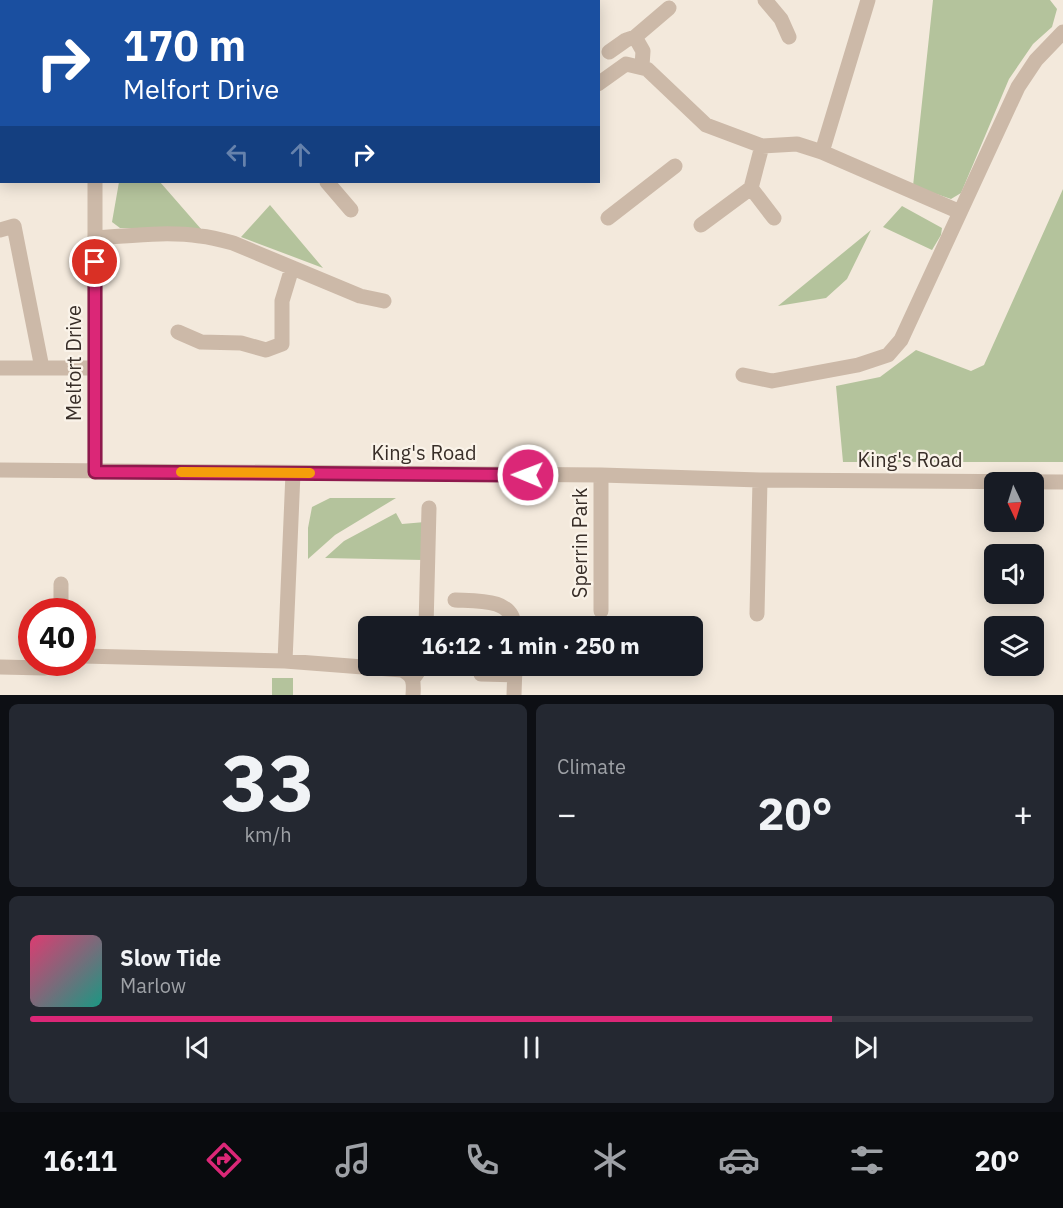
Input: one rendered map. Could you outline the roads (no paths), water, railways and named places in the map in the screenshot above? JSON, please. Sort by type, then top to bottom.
[{"type":"street","points":[[765,0],[781,19],[789,37]]},
{"type":"street","points":[[822,152],[868,0]]},
{"type":"street","points":[[609,52],[626,40],[635,37],[669,8]]},
{"type":"street","points":[[743,375],[772,381],[858,365],[888,355],[901,340],[1017,87],[1036,60],[1063,32]]},
{"type":"street","points":[[635,37],[643,51],[642,66]]},
{"type":"street","points":[[600,83],[626,64],[642,66],[706,125],[762,146],[797,144],[822,152],[960,212]]},
{"type":"street","points":[[701,225],[751,188],[762,146]]},
{"type":"street","points":[[608,218],[675,165]]},
{"type":"street","name":"Melfort Drive","points":[[95,183],[95,472]]},
{"type":"street","points":[[328,183],[351,210]]},
{"type":"street","points":[[751,188],[774,218]]},
{"type":"street","points":[[0,230],[14,226],[42,368]]},
{"type":"street","points":[[95,238],[159,234],[200,236],[233,243],[360,296],[384,301]]},
{"type":"street","points":[[178,332],[201,342],[241,343],[266,350],[282,344],[282,301],[292,268]]},
{"type":"street","points":[[0,368],[94,369]]},
{"type":"street","name":"King's Road","points":[[0,470],[1063,482]]},
{"type":"street","points":[[285,662],[293,473]]},
{"type":"street","name":"Sperrin Park","points":[[601,475],[601,611]]},
{"type":"street","points":[[757,614],[760,480]]},
{"type":"street","points":[[426,616],[429,508]]},
{"type":"street","points":[[61,584],[61,598]]},
{"type":"street","points":[[455,600],[493,602],[508,611],[511,616]]},
{"type":"street","points":[[96,656],[285,662],[402,670],[409,673],[413,679],[413,695]]},
{"type":"street","points":[[0,667],[18,667]]},
{"type":"street","points":[[514,695],[515,676]]}]
